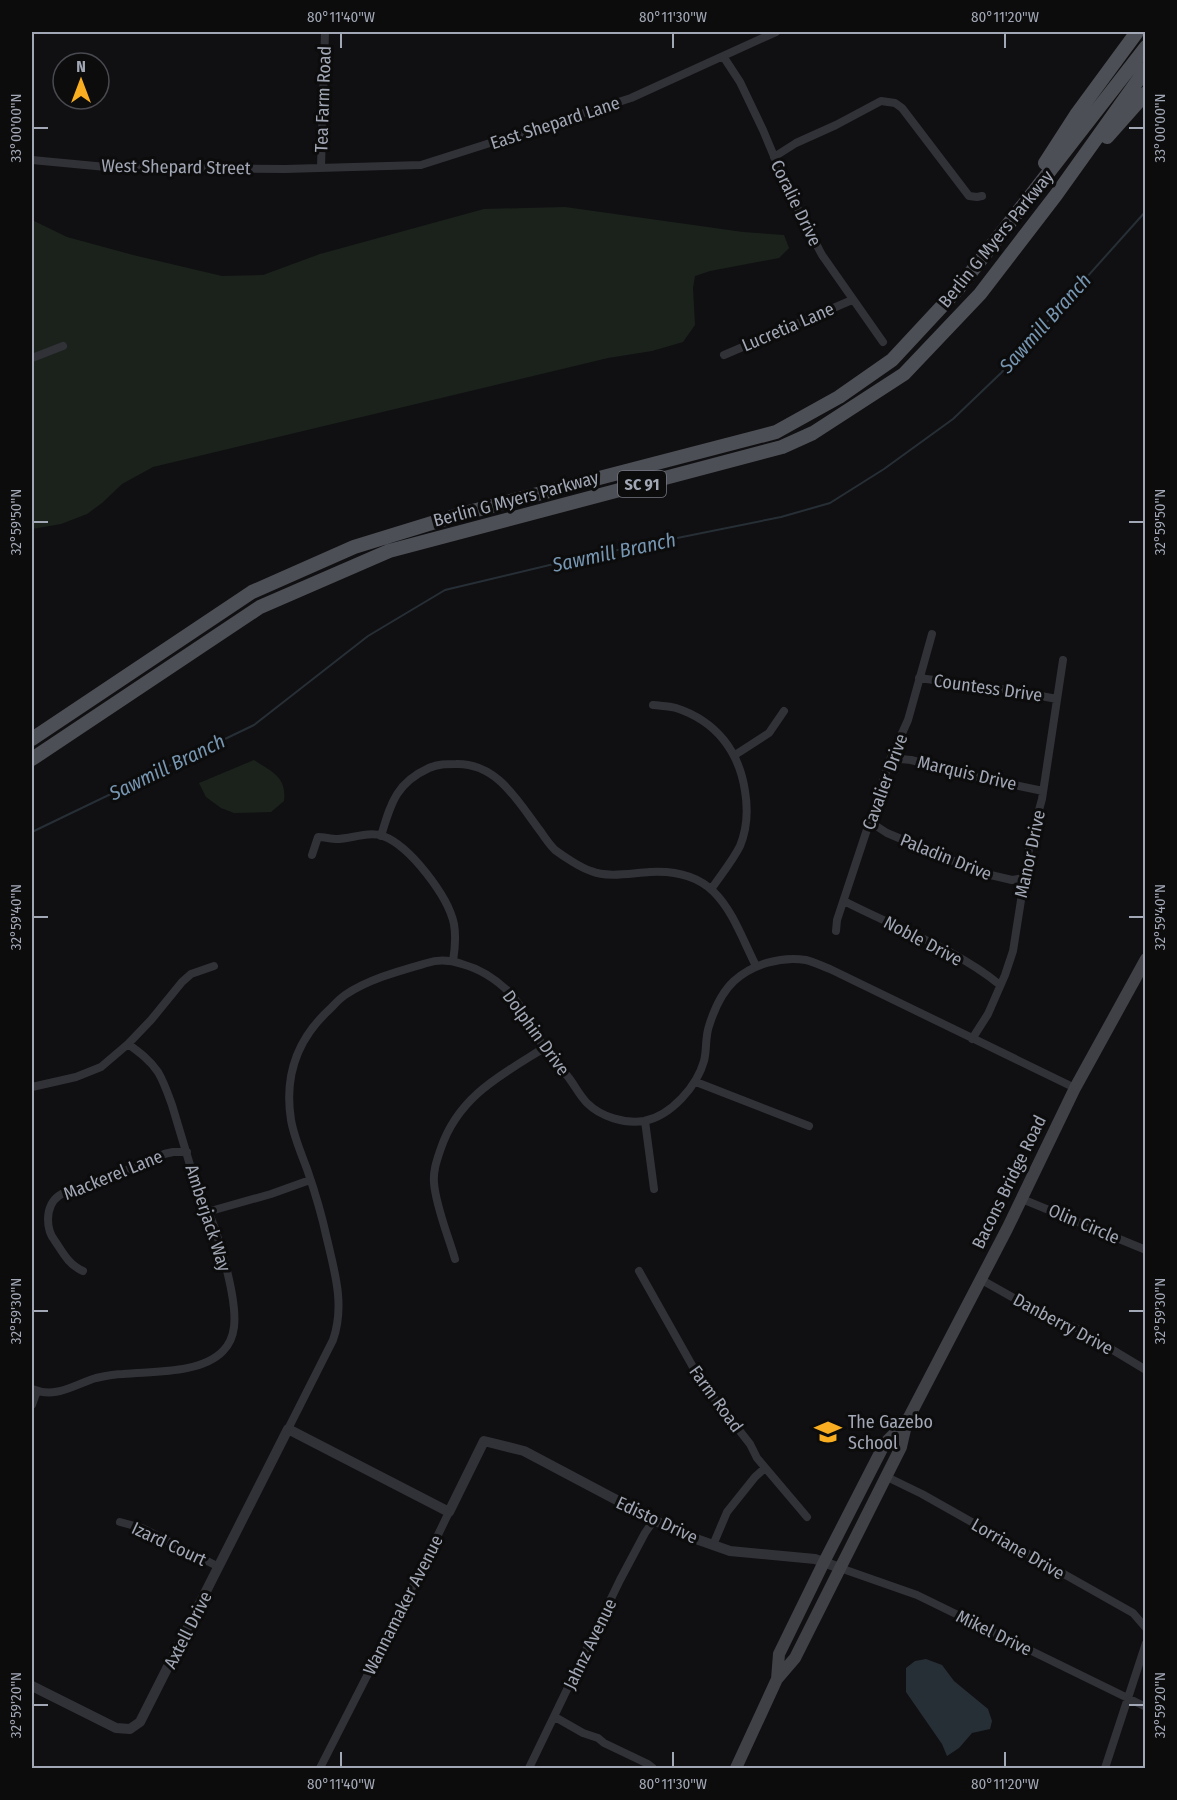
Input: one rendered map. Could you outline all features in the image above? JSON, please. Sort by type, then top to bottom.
[{"type":"main road","points":[[995,239],[1076,115],[1137,32]]},
{"type":"main road","name":"Berlin G Myers Parkway","points":[[32,739],[252,592],[354,547],[461,514],[776,432],[839,397],[892,360],[958,289],[1146,47]]},
{"type":"main road","name":"Berlin G Myers Parkway","points":[[32,759],[260,607],[389,551],[782,447],[813,433],[904,374],[980,294],[1056,195],[1146,69]]},
{"type":"main road","points":[[1056,195],[1146,93]]},
{"type":"main road","points":[[776,432],[782,447]]},
{"type":"main road","name":"Bacons Bridge Road","points":[[736,1768],[777,1678],[795,1658],[901,1447],[907,1421],[1022,1198],[1075,1088],[1146,959]]},
{"type":"main road","name":"Bacons Bridge Road","points":[[777,1678],[779,1654],[824,1562],[885,1443],[907,1421]]},
{"type":"street","name":"Tea Farm Road","points":[[321,167],[325,32]]},
{"type":"street","name":"East Shepard Lane","points":[[321,167],[421,165],[631,98],[776,32]]},
{"type":"street","name":"Coralie Drive","points":[[723,56],[740,82],[799,213],[822,255],[883,342]]},
{"type":"street","points":[[774,157],[796,143],[881,101],[895,103],[902,108],[969,196],[982,196]]},
{"type":"street","name":"West Shepard Street","points":[[32,160],[106,167],[285,169],[321,167]]},
{"type":"street","name":"Lucretia Lane","points":[[724,355],[852,300]]},
{"type":"street","points":[[32,358],[63,346]]},
{"type":"street","name":"Cavalier Drive","points":[[836,931],[890,760],[908,720],[932,634]]},
{"type":"street","name":"Manor Drive","points":[[972,1039],[988,1014],[1013,951],[1030,843],[1043,790],[1063,660]]},
{"type":"street","name":"Countess Drive","points":[[919,678],[1057,699]]},
{"type":"street","points":[[653,705],[675,707],[713,729],[726,741],[743,775],[746,825],[739,847],[712,888]]},
{"type":"street","points":[[735,755],[769,733],[784,711]]},
{"type":"street","name":"Marquis Drive","points":[[890,760],[911,760],[986,779],[1043,790]]},
{"type":"street","points":[[381,836],[389,809],[399,789],[416,774],[438,764],[466,764],[491,773],[508,788],[555,849],[590,871],[610,874],[668,871],[689,876],[712,888],[727,907],[756,966]]},
{"type":"street","name":"Paladin Drive","points":[[870,822],[888,833],[982,873],[1012,880],[1024,878]]},
{"type":"street","points":[[312,855],[318,837],[338,839],[381,836],[400,846],[414,859],[446,902],[454,924],[453,961]]},
{"type":"street","name":"Noble Drive","points":[[844,901],[948,952],[980,970],[1000,985]]},
{"type":"street","points":[[654,1189],[645,1121],[666,1112],[696,1082],[705,1060],[708,1029],[717,1004],[733,981],[756,966],[781,959],[807,960],[830,969],[1075,1088]]},
{"type":"street","name":"Dolphin Drive","points":[[288,1429],[333,1340],[338,1320],[339,1298],[326,1228],[293,1128],[289,1103],[294,1062],[306,1035],[318,1019],[341,998],[378,979],[429,962],[453,961],[473,967],[491,977],[510,993],[524,1012],[544,1048],[586,1102],[602,1113],[622,1121],[645,1121]]},
{"type":"street","points":[[32,1088],[93,1071],[116,1056],[151,1020],[182,982],[191,974],[214,966]]},
{"type":"street","name":"Amberjack Way","points":[[34,1390],[45,1393],[62,1392],[104,1376],[190,1367],[209,1361],[222,1352],[234,1328],[233,1310],[222,1254],[214,1227],[200,1195],[165,1086],[158,1072],[144,1056],[128,1044]]},
{"type":"street","points":[[455,1259],[435,1186],[434,1168],[445,1137],[458,1112],[474,1096],[544,1048]]},
{"type":"street","points":[[696,1082],[808,1126]]},
{"type":"street","name":"Mackerel Lane","points":[[83,1270],[74,1267],[49,1231],[49,1209],[56,1198],[68,1190],[96,1183],[164,1154],[187,1152]]},
{"type":"street","points":[[207,1212],[310,1180]]},
{"type":"street","name":"Olin Circle","points":[[1022,1198],[1146,1250]]},
{"type":"street","name":"Farm Road","points":[[639,1271],[702,1383],[750,1443],[757,1458],[807,1517]]},
{"type":"street","name":"Danberry Drive","points":[[980,1279],[1019,1301],[1078,1329],[1146,1370]]},
{"type":"street","points":[[32,1405],[34,1390]]},
{"type":"street","points":[[288,1429],[449,1512]]},
{"type":"street","name":"Axtell Drive","points":[[32,1686],[116,1728],[135,1727],[140,1722],[288,1429]]},
{"type":"street","name":"Edisto Drive","points":[[484,1441],[524,1451],[679,1533],[730,1551],[824,1562],[840,1568]]},
{"type":"street","name":"Wannamaker Avenue","points":[[320,1768],[484,1441]]},
{"type":"street","points":[[713,1545],[727,1512],[765,1468]]},
{"type":"street","name":"Lorriane Drive","points":[[885,1476],[922,1494],[1133,1613],[1146,1628]]},
{"type":"street","name":"Jahnz Avenue","points":[[529,1768],[620,1580],[654,1520]]},
{"type":"street","name":"Izard Court","points":[[120,1522],[142,1528],[219,1567]]},
{"type":"street","name":"Mikel Drive","points":[[840,1568],[917,1595],[1146,1707]]},
{"type":"street","points":[[1105,1768],[1146,1643]]},
{"type":"street","points":[[555,1717],[653,1768]]},
{"type":"shaded area","points":[[565,207],[743,232],[784,235],[789,248],[779,258],[695,276],[693,288],[695,325],[683,342],[153,467],[122,484],[87,514],[61,524],[32,529],[32,220],[67,237],[133,255],[222,276],[263,275],[320,254],[484,209]]},
{"type":"shaded area","points":[[254,760],[277,776],[283,786],[284,801],[271,812],[234,813],[221,808],[206,797],[199,783]]},
{"type":"shaded area","points":[[926,1659],[942,1665],[954,1681],[988,1709],[992,1721],[990,1729],[972,1733],[959,1748],[947,1756],[942,1744],[906,1692],[906,1668],[915,1661]]},
{"type":"waterway","name":"Sawmill Branch","points":[[32,832],[254,725],[368,636],[445,590],[583,557],[781,517],[830,503],[884,469],[953,419],[1001,373],[1146,211]]},
{"type":"place","name":"The Gazebo School","points":[[828,1432]]}]
